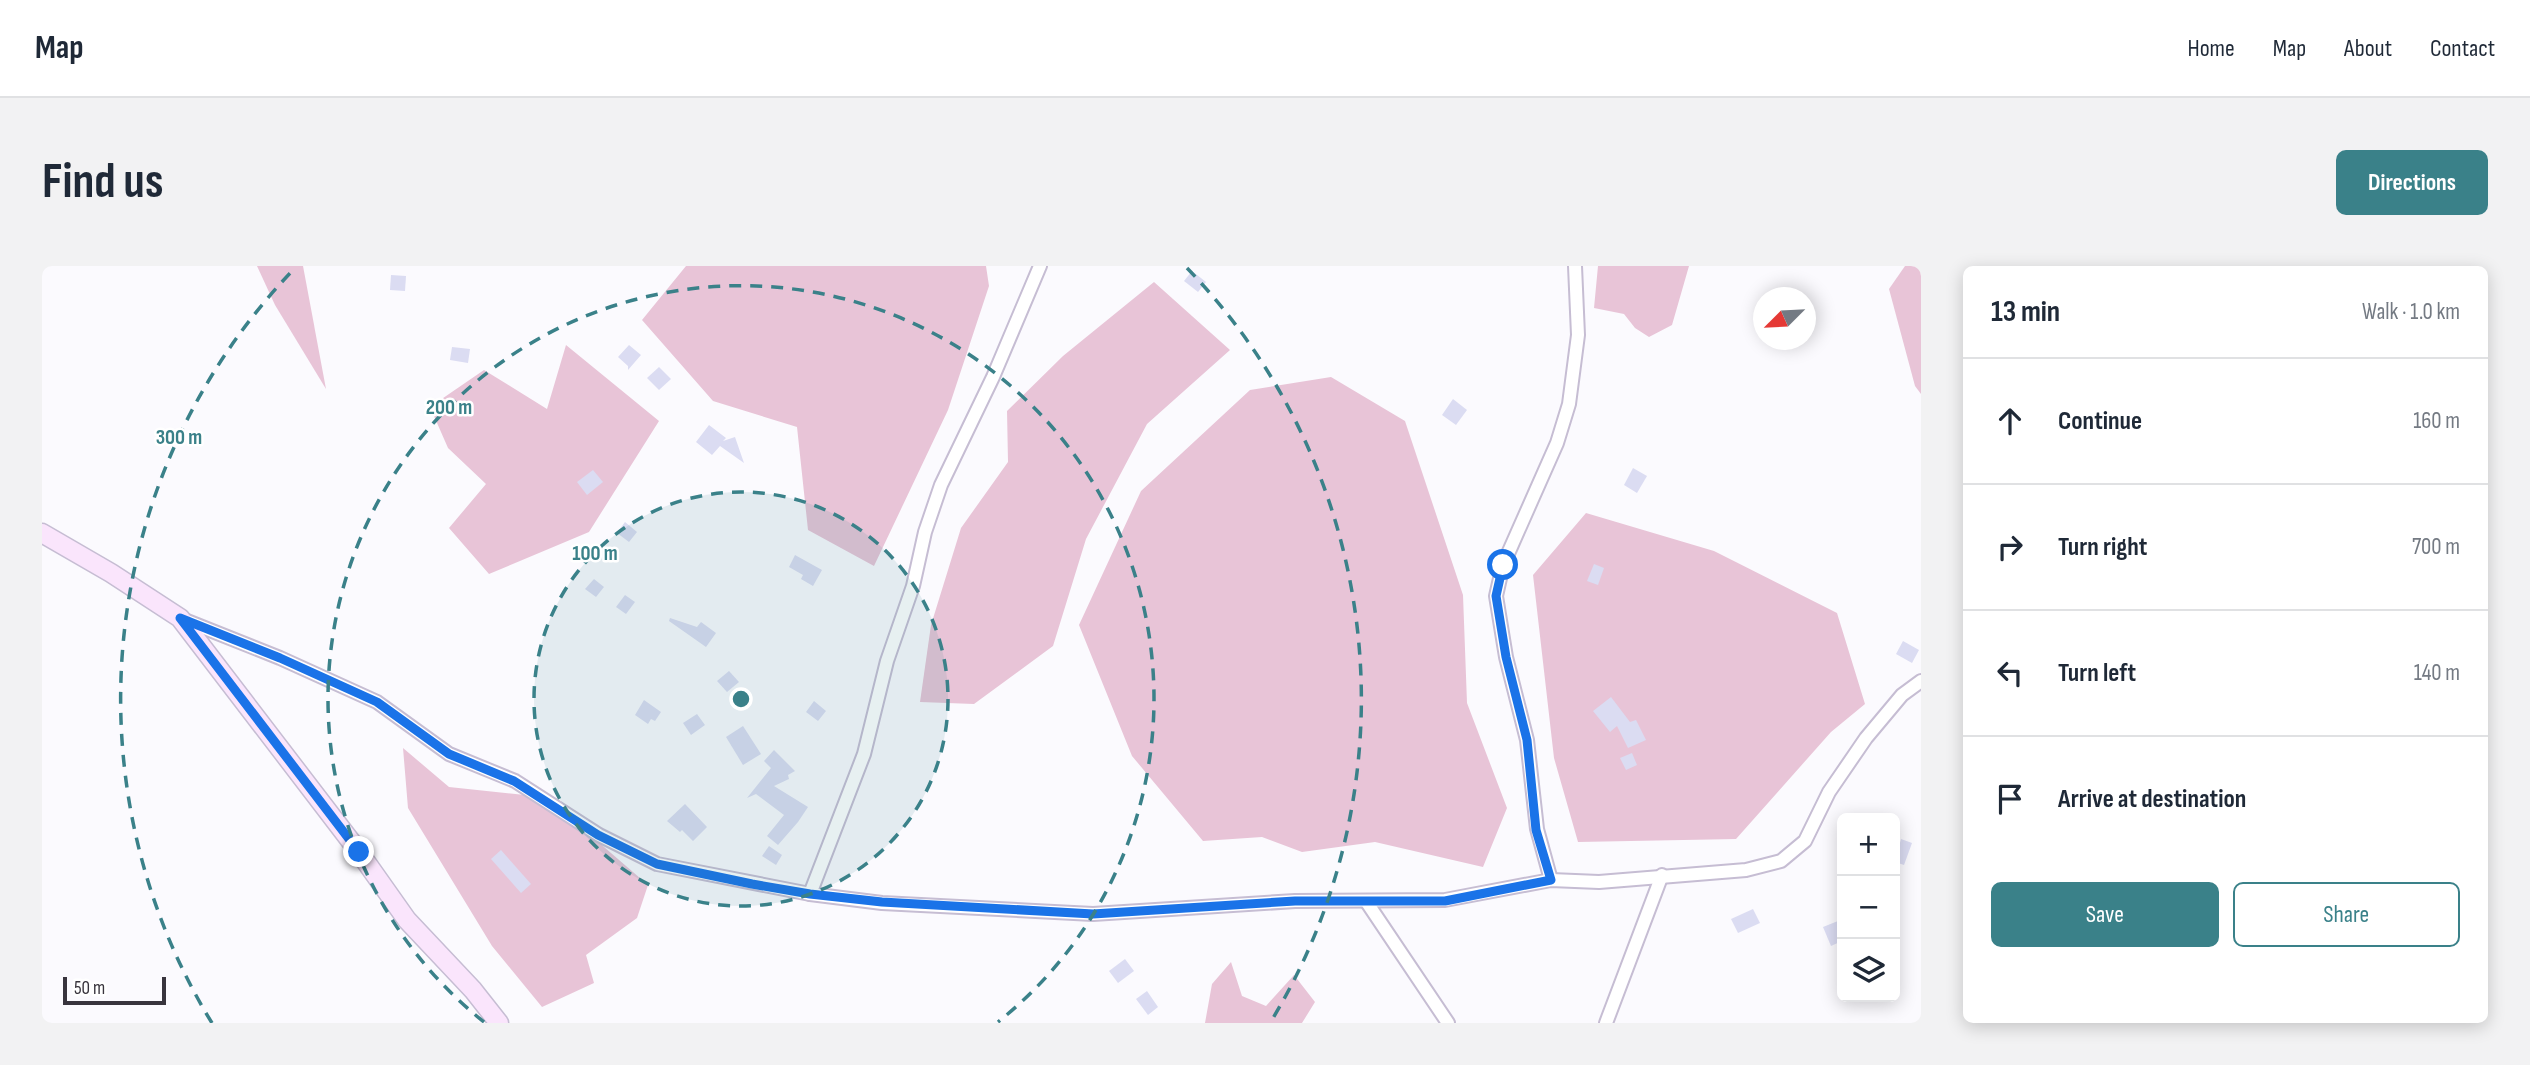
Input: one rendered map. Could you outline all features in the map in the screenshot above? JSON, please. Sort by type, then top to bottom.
[{"type":"street","points":[[810,894],[864,754],[887,662],[913,586],[925,532],[941,485],[993,377],[1040,266]]},
{"type":"street","points":[[1551,880],[1536,830],[1527,740],[1506,657],[1496,596],[1503,565],[1557,443],[1569,404],[1578,335],[1575,266]]},
{"type":"street","points":[[45,534],[180,618],[280,658],[377,702],[449,754],[514,781],[598,835],[657,864],[810,894],[882,902],[1093,914],[1295,901],[1445,901],[1551,880],[1599,882],[1746,870],[1781,862],[1805,841],[1829,792],[1866,738],[1902,695],[1921,681]]},
{"type":"street","points":[[180,618],[359,852],[407,920],[473,990],[499,1023]]},
{"type":"street","points":[[1606,1023],[1662,876]]},
{"type":"street","points":[[1366,901],[1448,1023]]},
{"type":"shaded area","points":[[257,266],[303,266],[326,389],[275,305]]},
{"type":"shaded area","points":[[686,266],[986,266],[989,286],[948,410],[874,566],[808,530],[797,427],[713,401],[642,320]]},
{"type":"shaded area","points":[[1598,266],[1689,266],[1672,325],[1649,337],[1635,328],[1624,314],[1594,308]]},
{"type":"shaded area","points":[[1905,266],[1921,266],[1921,394],[1915,386],[1889,289]]},
{"type":"shaded area","points":[[1154,282],[1230,350],[1147,424],[1086,539],[1053,646],[974,704],[920,702],[931,625],[961,528],[1008,462],[1007,411],[1063,356]]},
{"type":"shaded area","points":[[566,345],[659,421],[589,532],[489,574],[449,528],[486,484],[448,448],[430,407],[484,370],[547,409]]},
{"type":"shaded area","points":[[1331,377],[1405,421],[1463,595],[1467,703],[1507,808],[1483,867],[1375,842],[1302,852],[1262,837],[1203,841],[1132,756],[1079,625],[1141,491],[1250,390]]},
{"type":"shaded area","points":[[1586,513],[1714,551],[1837,613],[1865,704],[1831,732],[1736,839],[1578,842],[1554,758],[1533,575]]},
{"type":"shaded area","points":[[403,748],[449,787],[525,795],[589,834],[648,885],[637,918],[586,955],[594,983],[542,1007],[492,946],[408,808]]},
{"type":"shaded area","points":[[1231,962],[1242,996],[1266,1006],[1294,975],[1315,1002],[1302,1023],[1205,1023],[1212,984]]},
{"type":"building","points":[[1192,271],[1206,282],[1198,292],[1184,281]]},
{"type":"building","points":[[391,275],[406,276],[405,291],[390,290]]},
{"type":"building","points":[[629,345],[641,355],[628,370],[628,366],[618,357]]},
{"type":"building","points":[[452,347],[470,349],[468,363],[450,360]]},
{"type":"building","points":[[659,367],[671,379],[659,390],[647,378]]},
{"type":"building","points":[[1453,399],[1467,410],[1456,425],[1442,415]]},
{"type":"building","points":[[709,425],[726,438],[723,441],[735,437],[744,463],[720,446],[712,455],[696,442]]},
{"type":"building","points":[[1633,468],[1647,476],[1637,493],[1624,485]]},
{"type":"building","points":[[593,470],[603,482],[587,495],[577,482]]},
{"type":"building","points":[[625,522],[637,532],[629,542],[617,533]]},
{"type":"building","points":[[795,555],[822,570],[813,586],[801,579],[803,575],[789,567]]},
{"type":"building","points":[[1594,564],[1604,568],[1598,585],[1587,581]]},
{"type":"building","points":[[594,579],[604,587],[596,597],[585,589]]},
{"type":"building","points":[[625,595],[635,602],[626,614],[616,607]]},
{"type":"building","points":[[670,618],[697,627],[701,622],[716,633],[706,647],[669,621]]},
{"type":"building","points":[[1903,641],[1919,650],[1912,663],[1896,654]]},
{"type":"building","points":[[729,671],[739,682],[727,692],[717,681]]},
{"type":"building","points":[[1611,697],[1630,722],[1636,720],[1646,740],[1628,748],[1617,726],[1610,732],[1593,711]]},
{"type":"building","points":[[644,700],[661,712],[655,721],[651,719],[648,724],[635,715]]},
{"type":"building","points":[[814,701],[826,711],[818,721],[806,712]]},
{"type":"building","points":[[697,714],[705,725],[691,735],[683,723]]},
{"type":"building","points":[[743,726],[761,754],[743,765],[726,737]]},
{"type":"building","points":[[774,750],[795,771],[788,775],[789,779],[774,786],[808,807],[778,845],[767,836],[784,815],[756,794],[747,798],[771,768],[764,761]]},
{"type":"building","points":[[1632,753],[1637,765],[1626,770],[1620,758]]},
{"type":"building","points":[[685,804],[707,827],[693,841],[667,821]]},
{"type":"building","points":[[1901,839],[1912,843],[1904,865],[1900,864]]},
{"type":"building","points":[[769,846],[782,855],[776,865],[762,856]]},
{"type":"building","points":[[501,850],[531,884],[521,893],[491,859]]},
{"type":"building","points":[[1753,909],[1760,923],[1738,933],[1731,919]]},
{"type":"building","points":[[1837,921],[1837,943],[1831,946],[1823,927]]},
{"type":"building","points":[[1125,959],[1134,971],[1118,983],[1109,971]]},
{"type":"building","points":[[1147,991],[1158,1007],[1148,1015],[1136,999]]},
{"type":"route","points":[[359,852],[180,618],[280,658],[377,702],[449,754],[514,781],[598,835],[657,864],[752,884],[882,902],[1093,914],[1295,901],[1445,901],[1551,880],[1536,830],[1527,740],[1506,657],[1496,596],[1503,565]]}]
